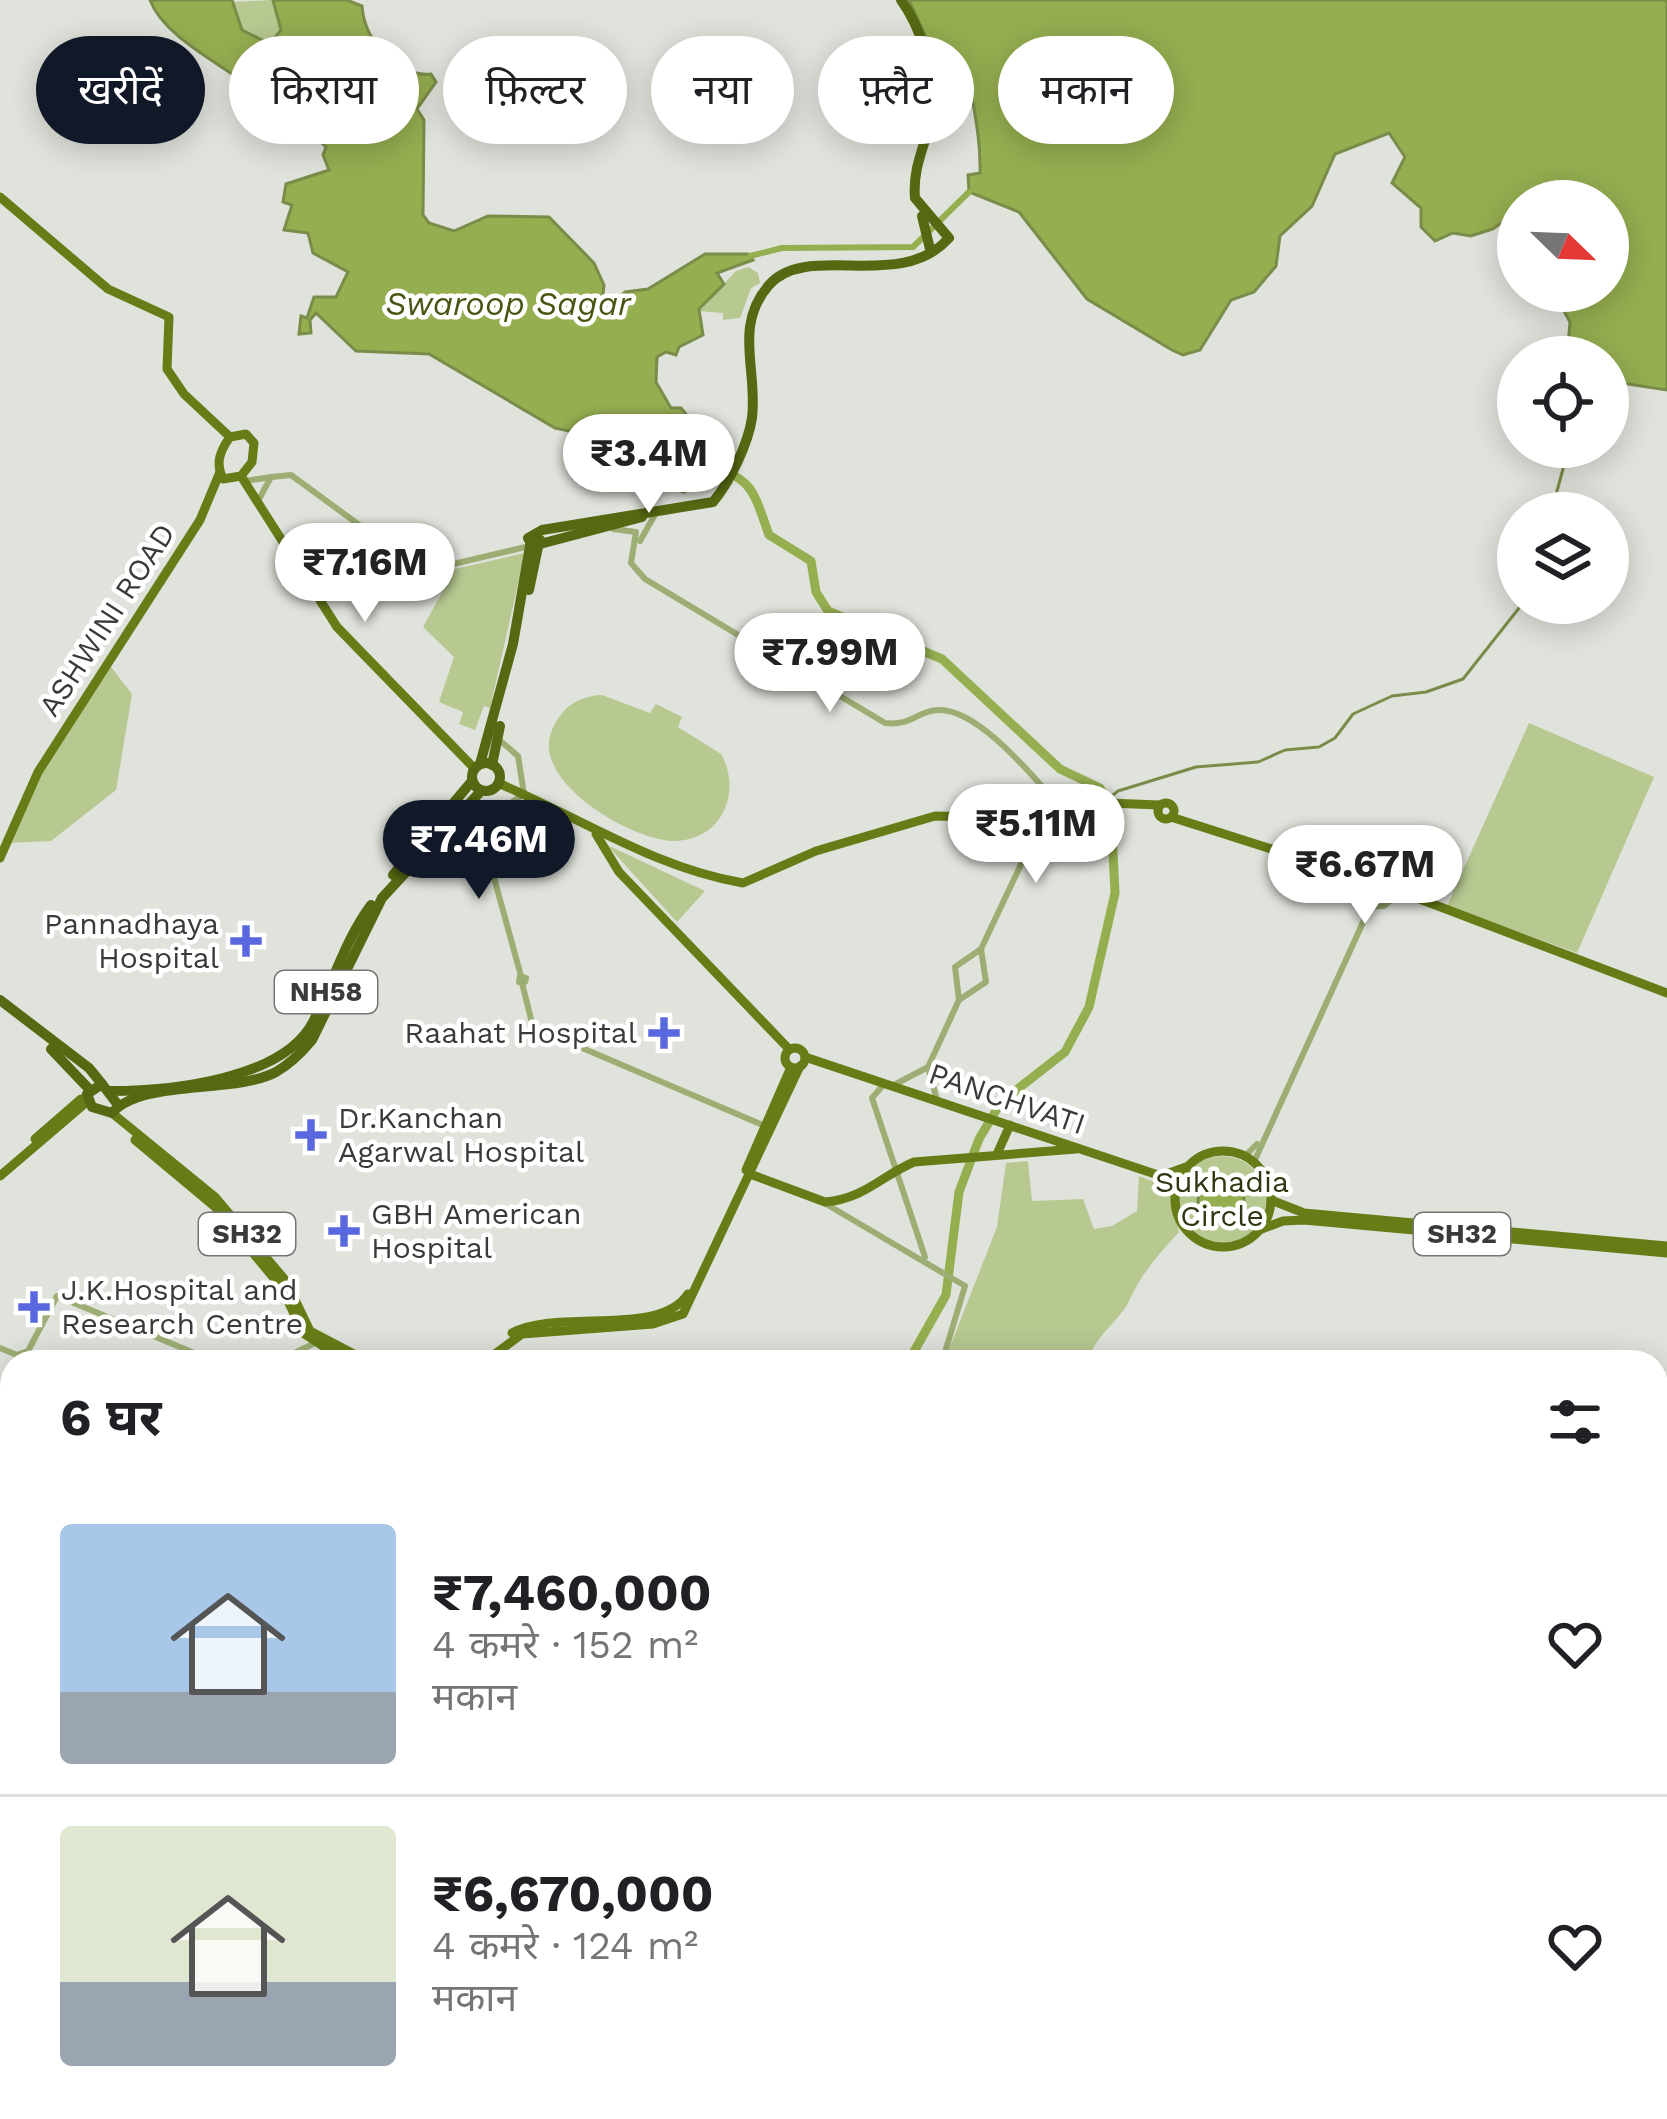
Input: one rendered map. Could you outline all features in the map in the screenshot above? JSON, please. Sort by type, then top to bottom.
[{"type":"highway","points":[[536,543],[659,510],[705,505],[719,495],[746,437],[752,392],[747,329],[757,300],[774,278],[822,266],[884,268],[907,262],[935,231],[914,166],[933,107],[919,36],[901,0]]},
{"type":"highway","points":[[536,543],[645,515]]},
{"type":"highway","name":"NH58","points":[[95,1092],[256,1071],[293,1048],[311,1027],[362,916],[480,774],[536,543]]},
{"type":"highway","name":"NH58","points":[[112,1111],[264,1076],[296,1057],[312,1040],[382,898],[462,811],[497,737],[536,543]]},
{"type":"highway","name":"NH58","points":[[480,774],[498,783]]},
{"type":"highway","name":"NH58","points":[[480,774],[498,783]]},
{"type":"highway","points":[[0,1004],[89,1068],[95,1092],[112,1111]]},
{"type":"highway","points":[[95,1092],[112,1111]]},
{"type":"main road","points":[[0,197],[108,289],[169,317],[167,369],[184,394],[230,436],[246,434],[254,442],[252,462],[241,481],[200,520]]},
{"type":"main road","points":[[230,436],[220,452],[220,472],[241,481],[337,627],[480,774]]},
{"type":"main road","name":"ASHWINI ROAD","points":[[0,858],[38,772],[200,520],[220,472]]},
{"type":"main road","points":[[498,783],[596,834],[743,883],[816,851],[935,816],[1010,814],[1059,801],[1159,809],[1361,877],[1667,993]]},
{"type":"main road","name":"PANCHVATI","points":[[596,834],[619,872],[789,1048],[800,1048],[799,1064],[839,1066],[1161,1176]]},
{"type":"main road","points":[[494,1350],[526,1325],[652,1315],[677,1307],[799,1064],[784,1057],[789,1048]]},
{"type":"main road","points":[[0,1173],[95,1092]]},
{"type":"main road","name":"SH32","points":[[112,1111],[191,1174],[286,1281],[317,1342]]},
{"type":"main road","points":[[995,1154],[1009,1125]]},
{"type":"main road","points":[[748,1173],[825,1202],[867,1193],[895,1170],[953,1157],[1080,1148]]},
{"type":"main road","points":[[1161,1176],[1211,1152],[1250,1159],[1265,1174],[1271,1200],[1259,1231]]},
{"type":"main road","points":[[1175,1200],[1186,1167]]},
{"type":"main road","name":"SH32","points":[[1161,1176],[1188,1232],[1207,1244],[1238,1245],[1282,1221],[1304,1220],[1667,1250]]},
{"type":"main road","name":"SH32","points":[[1271,1200],[1304,1213],[1667,1250]]},
{"type":"main road","points":[[317,1342],[329,1350]]},
{"type":"main road","points":[[317,1342],[338,1350]]},
{"type":"street","points":[[241,481],[282,472],[303,482],[414,565],[449,567],[536,543]]},
{"type":"street","points":[[256,502],[271,477]]},
{"type":"street","points":[[634,568],[644,530],[659,510]]},
{"type":"street","points":[[602,529],[636,532],[634,568]]},
{"type":"street","points":[[634,568],[885,723],[914,722],[940,710],[956,713],[1023,763],[1059,801]]},
{"type":"street","points":[[486,820],[524,794],[518,756],[497,737]]},
{"type":"street","points":[[462,811],[486,820]]},
{"type":"street","points":[[959,1000],[955,967],[981,949],[1024,858],[1010,814]]},
{"type":"street","points":[[486,820],[493,874],[533,1027],[768,1127]]},
{"type":"street","points":[[1361,877],[1363,898],[1370,907]]},
{"type":"street","points":[[1370,907],[1384,906],[1401,892]]},
{"type":"street","points":[[1250,1159],[1370,907]]},
{"type":"street","points":[[937,1100],[928,1067],[959,1000],[986,982],[981,949]]},
{"type":"street","points":[[926,1260],[872,1099],[889,1084],[928,1067]]},
{"type":"street","points":[[825,1202],[963,1284],[964,1301],[946,1350]]},
{"type":"street","points":[[29,1350],[57,1296],[187,1350]]},
{"type":"street","points":[[301,1350],[317,1342]]},
{"type":"green space","points":[[273,0],[281,31],[277,36],[254,36],[242,30],[231,2]]},
{"type":"green space","points":[[748,267],[758,273],[760,283],[751,288],[740,318],[723,320],[723,313],[699,311],[736,271]]},
{"type":"green space","points":[[525,553],[490,708],[484,706],[475,730],[459,724],[463,712],[439,702],[454,657],[423,627],[449,580],[446,571]]},
{"type":"green space","points":[[111,667],[132,694],[116,790],[51,841],[7,843],[43,764]]},
{"type":"green space","points":[[602,695],[650,713],[656,704],[682,717],[678,727],[721,754],[727,768],[728,798],[716,823],[692,838],[657,839],[612,820],[570,788],[549,750],[552,730],[572,704]]},
{"type":"green space","points":[[1529,723],[1654,777],[1577,953],[1447,906]]},
{"type":"green space","points":[[607,845],[705,891],[677,922]]},
{"type":"green space","name":"Sukhadia Circle","points":[[1222,1156],[1239,1159],[1253,1169],[1263,1183],[1263,1217],[1253,1231],[1239,1241],[1222,1244],[1205,1241],[1191,1231],[1181,1217],[1178,1200],[1181,1183],[1191,1169],[1205,1159]]},
{"type":"green space","points":[[1028,1161],[1032,1201],[1083,1199],[1094,1229],[1112,1226],[1137,1211],[1139,1176],[1169,1188],[1179,1232],[1093,1350],[949,1350],[997,1227],[1006,1163]]},
{"type":"water","name":"Swaroop Sagar","points":[[150,0],[232,0],[242,30],[254,36],[229,36],[229,73],[205,56],[205,36],[179,36]]},
{"type":"water","name":"Swaroop Sagar","points":[[273,0],[347,0],[362,6],[372,36],[276,36],[281,30]]},
{"type":"water","points":[[909,0],[1667,0],[1667,390],[1629,384],[1629,336],[1569,336],[1570,322],[1565,312],[1629,312],[1629,180],[1497,180],[1497,226],[1435,241],[1421,227],[1421,208],[1392,183],[1405,157],[1389,133],[1335,154],[1312,206],[1280,236],[1276,266],[1254,292],[1231,300],[1200,350],[1183,355],[1172,350],[1087,299],[1019,212],[969,192],[968,175],[980,173],[974,36],[926,36]]},
{"type":"water","name":"Swaroop Sagar","points":[[419,73],[431,74],[436,82],[419,106]]},
{"type":"water","name":"Swaroop Sagar","points":[[419,112],[424,120],[423,215],[429,223],[454,231],[488,216],[549,217],[594,263],[604,285],[602,304],[608,310],[625,292],[648,289],[705,254],[748,254],[753,260],[717,273],[724,284],[699,309],[703,335],[679,347],[676,355],[666,352],[657,357],[656,382],[671,408],[681,408],[700,431],[720,440],[684,492],[609,459],[606,451],[599,457],[586,450],[595,443],[589,435],[555,428],[429,354],[356,351],[316,313],[310,320],[311,333],[299,334],[301,316],[307,318],[314,297],[336,297],[348,272],[313,253],[308,233],[284,230],[292,205],[283,202],[286,184],[329,170],[323,155],[323,144],[419,144]]},
{"type":"water","points":[[1221,1177],[1237,1184],[1244,1200],[1237,1216],[1221,1223],[1205,1216],[1198,1200],[1205,1184]]},
{"type":"waterway","points":[[750,256],[782,248],[913,247],[969,192]]},
{"type":"waterway","points":[[706,462],[743,481],[769,535],[811,561],[816,592],[828,611],[942,659],[1060,769],[1100,788],[1111,812],[1115,893],[1089,1007],[1065,1052],[1001,1102],[979,1139],[959,1192],[946,1295],[915,1350]]},
{"type":"waterway","points":[[1557,492],[1563,468]]},
{"type":"waterway","points":[[1108,799],[1118,791],[1196,767],[1258,762],[1285,750],[1319,747],[1335,738],[1353,714],[1392,696],[1426,692],[1463,679],[1506,624]]},
{"type":"place","name":"Pannadhaya Hospital","points":[[246,941]]},
{"type":"place","name":"Raahat Hospital","points":[[664,1033]]},
{"type":"place","name":"Dr.Kanchan Agarwal Hospital","points":[[311,1135]]},
{"type":"place","name":"GBH American Hospital","points":[[344,1231]]},
{"type":"place","name":"J.K.Hospital and Research Centre","points":[[34,1307]]}]
